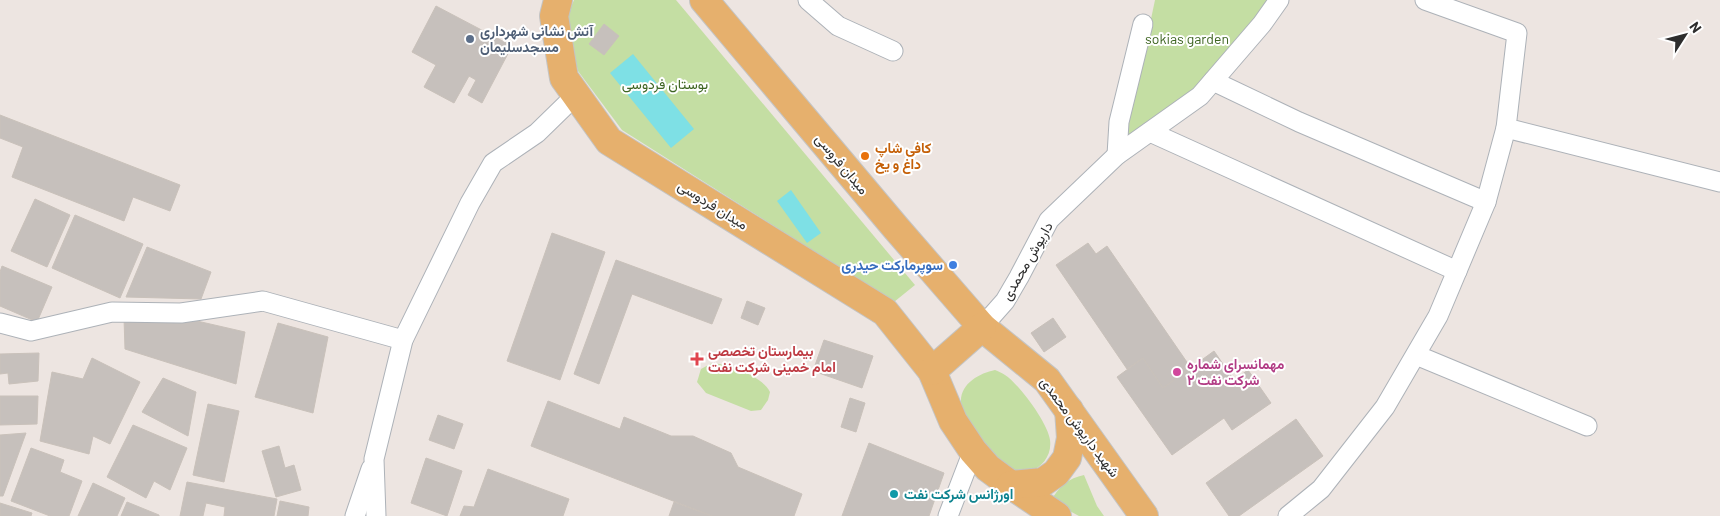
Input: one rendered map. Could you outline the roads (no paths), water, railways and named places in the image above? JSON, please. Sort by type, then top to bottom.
[{"type":"main road","name":"میدان فردوسی","points":[[558,0],[554,16],[564,78],[610,141],[885,312],[932,371]]},
{"type":"main road","name":"میدان فروسی","points":[[704,0],[982,327]]},
{"type":"main road","points":[[982,327],[932,371],[954,421],[973,451],[988,468],[1057,516]]},
{"type":"main road","name":"شهید داریوش محمدی","points":[[982,327],[1047,380],[1144,516]]},
{"type":"main road","points":[[1010,485],[1043,482],[1056,473],[1067,458],[1071,438],[1069,410]]},
{"type":"street","points":[[808,0],[838,26],[893,51]]},
{"type":"street","name":"داریوش محمدی","points":[[982,327],[1005,301],[1049,220],[1117,155],[1200,96],[1262,24],[1279,0]]},
{"type":"street","points":[[1288,516],[1321,489],[1385,407],[1438,316],[1486,202],[1506,128],[1517,33],[1425,0]]},
{"type":"street","points":[[1117,155],[1119,122],[1143,24]]},
{"type":"street","points":[[1213,81],[1299,122],[1486,202]]},
{"type":"street","points":[[355,516],[374,459],[403,340],[470,203],[493,162],[537,133],[576,95]]},
{"type":"street","points":[[1506,128],[1720,182]]},
{"type":"street","points":[[1150,132],[1457,271]]},
{"type":"street","points":[[0,323],[31,331],[112,312],[181,312],[263,301],[403,340]]},
{"type":"street","points":[[1416,355],[1588,426]]},
{"type":"street","points":[[948,516],[973,451]]},
{"type":"street","points":[[374,459],[376,516]]},
{"type":"water","points":[[633,54],[694,129],[671,148],[610,73]]},
{"type":"water","points":[[791,190],[821,233],[807,243],[777,201]]},
{"type":"place","name":"آتش نشانی شهرداری مسجدسلیمان","points":[[470,39]]},
{"type":"place","name":"کافی شاپ داغ و یخ","points":[[865,156]]},
{"type":"place","name":"سوپرمارکت حیدری","points":[[953,265]]},
{"type":"place","name":"بیمارستان تخصصی امام خمینی شرکت نفت","points":[[697,359]]},
{"type":"place","name":"مهمانسرای شماره ۲ شرکت نفت","points":[[1177,372]]},
{"type":"place","name":"اورژانس شرکت نفت","points":[[894,494]]},
{"type":"park label","name":"sokias garden","points":[[1187,39]]},
{"type":"park label","name":"بوستان فردوسی","points":[[665,84]]}]
